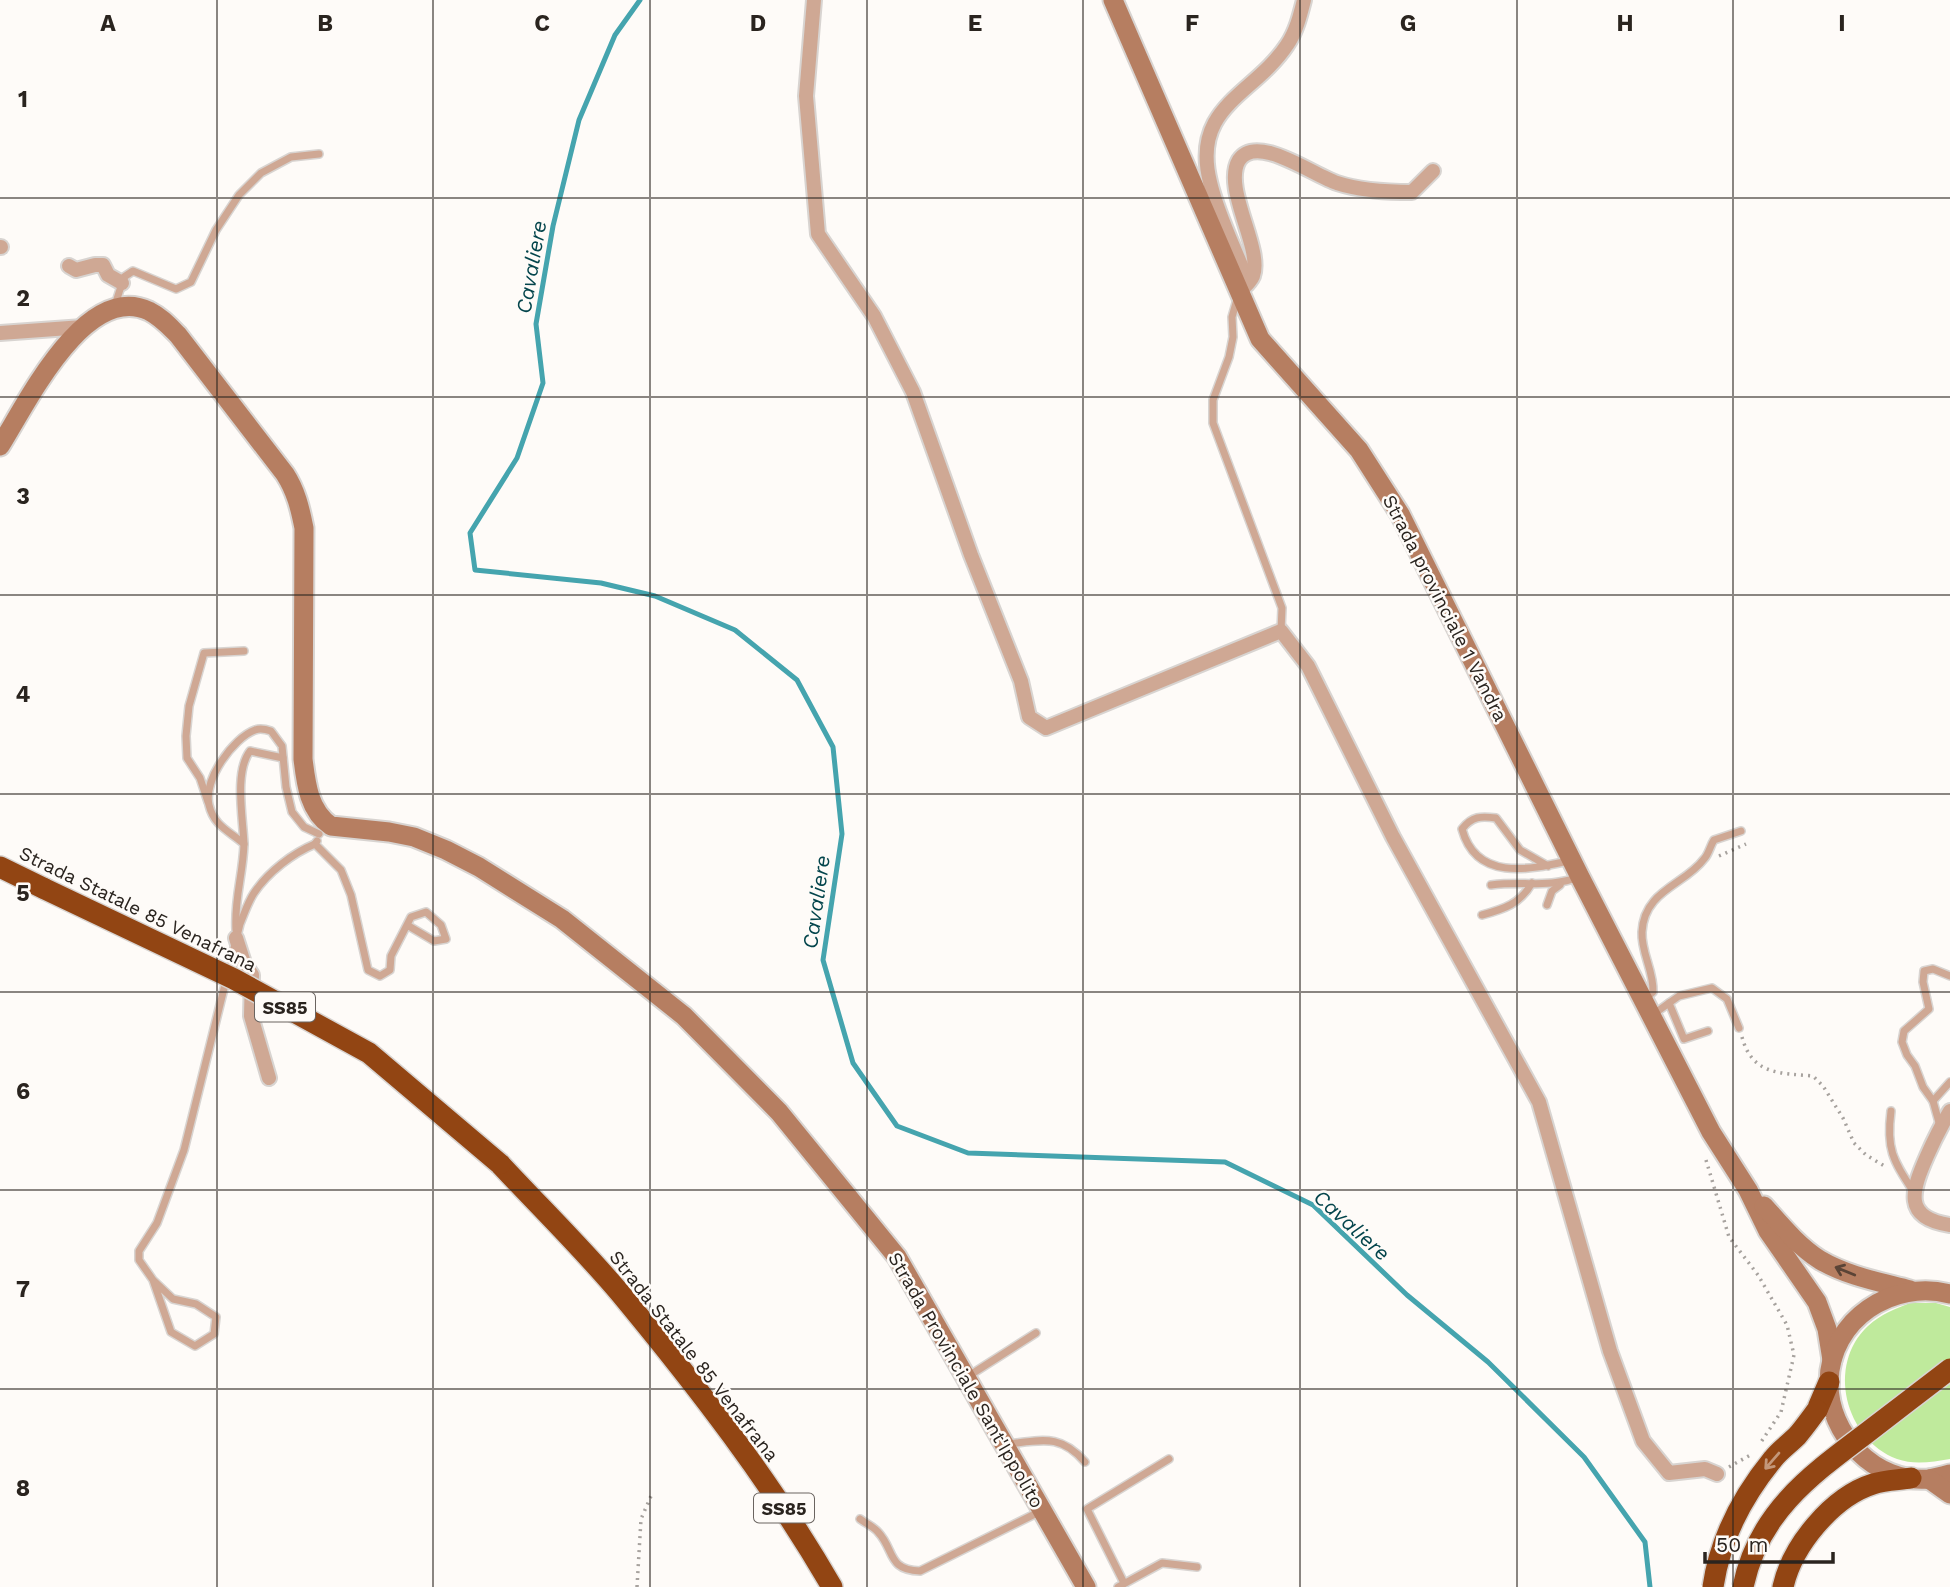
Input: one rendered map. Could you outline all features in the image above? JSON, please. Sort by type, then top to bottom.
[{"type":"highway","name":"Strada Statale 85 Venafrana","points":[[0,867],[234,979],[369,1053],[500,1164],[619,1292],[730,1433],[800,1532],[832,1587]]},
{"type":"highway","points":[[1744,1587],[1746,1573],[1760,1539],[1777,1511],[1806,1479],[1950,1369]]},
{"type":"highway","points":[[1713,1587],[1728,1530],[1749,1489],[1817,1410],[1829,1382]]},
{"type":"highway","points":[[1783,1587],[1787,1568],[1816,1524],[1840,1502],[1873,1484],[1920,1479]]},
{"type":"main road","name":"Strada provinciale 1 Vandra","points":[[1113,0],[1243,288],[1260,338],[1359,450],[1400,514],[1710,1132],[1748,1190],[1768,1231],[1816,1302],[1828,1329],[1832,1360]]},
{"type":"main road","points":[[0,446],[54,359],[83,327],[113,309],[130,306],[148,310],[178,335],[295,489],[304,528],[303,759],[310,797],[321,827]]},
{"type":"main road","name":"Strada Provinciale Sant'Ippolito","points":[[321,827],[389,832],[414,837],[479,867],[562,919],[684,1016],[779,1112],[897,1257],[1086,1587]]},
{"type":"main road","name":"Strada provinciale 1 Vandra","points":[[1748,1190],[1790,1235],[1819,1259],[1849,1274],[1911,1290]]},
{"type":"main road","points":[[1945,1289],[1911,1290],[1884,1298],[1861,1313],[1843,1334],[1832,1360],[1829,1382],[1832,1409],[1843,1434],[1861,1456],[1884,1471],[1920,1479],[1950,1494]]},
{"type":"main road","points":[[1920,1479],[1950,1474]]},
{"type":"street","points":[[814,0],[806,96],[818,234],[874,316],[913,392],[971,555],[1021,681],[1029,717],[1046,728],[1281,631],[1308,666],[1393,837],[1539,1102],[1610,1351],[1643,1441],[1669,1473],[1705,1469],[1717,1474]]},
{"type":"street","points":[[1243,288],[1210,183],[1208,145],[1214,124],[1224,107],[1287,46],[1298,23],[1304,0]]},
{"type":"street","points":[[1243,288],[1254,274],[1236,184],[1236,166],[1243,155],[1256,150],[1272,152],[1337,183],[1387,192],[1412,192],[1433,172]]},
{"type":"street","points":[[69,265],[76,270],[103,265],[108,275],[122,282]]},
{"type":"street","points":[[0,333],[83,327]]},
{"type":"street","points":[[236,938],[244,963],[252,975],[251,1016],[269,1078]]},
{"type":"street","points":[[1950,1111],[1940,1126],[1913,1191],[1914,1203],[1922,1214],[1932,1222],[1950,1225]]},
{"type":"lane","points":[[113,309],[124,277],[133,271],[176,289],[191,282],[216,230],[239,195],[261,173],[291,157],[319,155]]},
{"type":"lane","points":[[1243,288],[1232,317],[1233,337],[1229,357],[1213,400],[1213,423],[1283,608],[1281,631]]},
{"type":"lane","points":[[244,651],[204,653],[188,706],[187,758],[200,778],[217,824],[244,844]]},
{"type":"lane","points":[[153,1280],[171,1332],[195,1346],[214,1334],[216,1317],[196,1304],[173,1299],[153,1280],[139,1260],[139,1251],[157,1223],[184,1150],[236,938],[254,893],[274,871],[300,850],[315,844],[321,827],[304,827],[292,813],[282,746],[271,731],[258,728],[238,739],[223,759],[212,781],[208,802]]},
{"type":"lane","points":[[236,938],[235,907],[244,863],[241,810],[244,759],[250,751],[283,758]]},
{"type":"lane","points":[[1548,866],[1520,850],[1496,817],[1480,816],[1468,821],[1462,829],[1466,844],[1487,863],[1500,869],[1548,866],[1576,868]]},
{"type":"lane","points":[[1647,1008],[1653,984],[1644,953],[1642,931],[1647,914],[1656,899],[1706,858],[1714,840],[1741,831]]},
{"type":"lane","points":[[315,844],[341,870],[351,895],[368,970],[380,976],[390,970],[391,957],[407,925],[411,917],[426,912],[440,925],[446,939],[434,941],[407,925]]},
{"type":"lane","points":[[1548,905],[1552,891],[1576,868]]},
{"type":"lane","points":[[1482,915],[1505,909],[1519,901],[1532,883]]},
{"type":"lane","points":[[1491,885],[1560,884]]},
{"type":"lane","points":[[1940,1126],[1933,1101],[1923,1087],[1902,1042],[1904,1031],[1929,1009],[1923,982],[1924,971],[1933,969],[1950,976]]},
{"type":"lane","points":[[1647,1008],[1669,1003],[1679,996],[1712,989],[1727,999],[1739,1028]]},
{"type":"lane","points":[[1669,1003],[1684,1039],[1708,1031]]},
{"type":"lane","points":[[1933,1101],[1950,1082]]},
{"type":"lane","points":[[1891,1111],[1887,1137],[1898,1166],[1913,1191]]},
{"type":"lane","points":[[967,1378],[1035,1333]]},
{"type":"lane","points":[[1004,1445],[1057,1441],[1072,1447],[1085,1462]]},
{"type":"lane","points":[[1169,1459],[1087,1509],[1121,1585],[1162,1563],[1197,1567]]},
{"type":"lane","points":[[860,1519],[878,1532],[893,1560],[900,1567],[909,1571],[920,1571],[1041,1511]]},
{"type":"path","points":[[1706,858],[1721,855],[1746,844]]},
{"type":"path","points":[[1739,1028],[1748,1054],[1758,1064],[1774,1072],[1813,1076],[1823,1086],[1843,1118],[1854,1143],[1866,1156],[1904,1177]]},
{"type":"path","points":[[1710,1132],[1703,1150],[1729,1237],[1758,1275],[1787,1325],[1794,1355],[1781,1412],[1760,1443]]},
{"type":"path","points":[[1717,1474],[1754,1453]]},
{"type":"path","points":[[637,1587],[641,1519],[651,1496]]},
{"type":"green space","points":[[1910,1303],[1936,1303],[1950,1307],[1950,1459],[1910,1462],[1897,1459],[1879,1449],[1865,1435],[1847,1400],[1845,1380],[1848,1360],[1855,1342],[1878,1318]]},
{"type":"waterway","name":"Cavaliere","points":[[640,0],[615,35],[579,120],[553,226],[536,324],[543,383],[517,458],[470,533],[475,570],[601,583],[655,596],[735,630],[797,680],[833,747],[842,834],[823,960],[853,1063],[897,1126],[968,1153],[1225,1162],[1313,1205],[1407,1295],[1488,1362],[1584,1457],[1645,1542],[1650,1587]]}]
